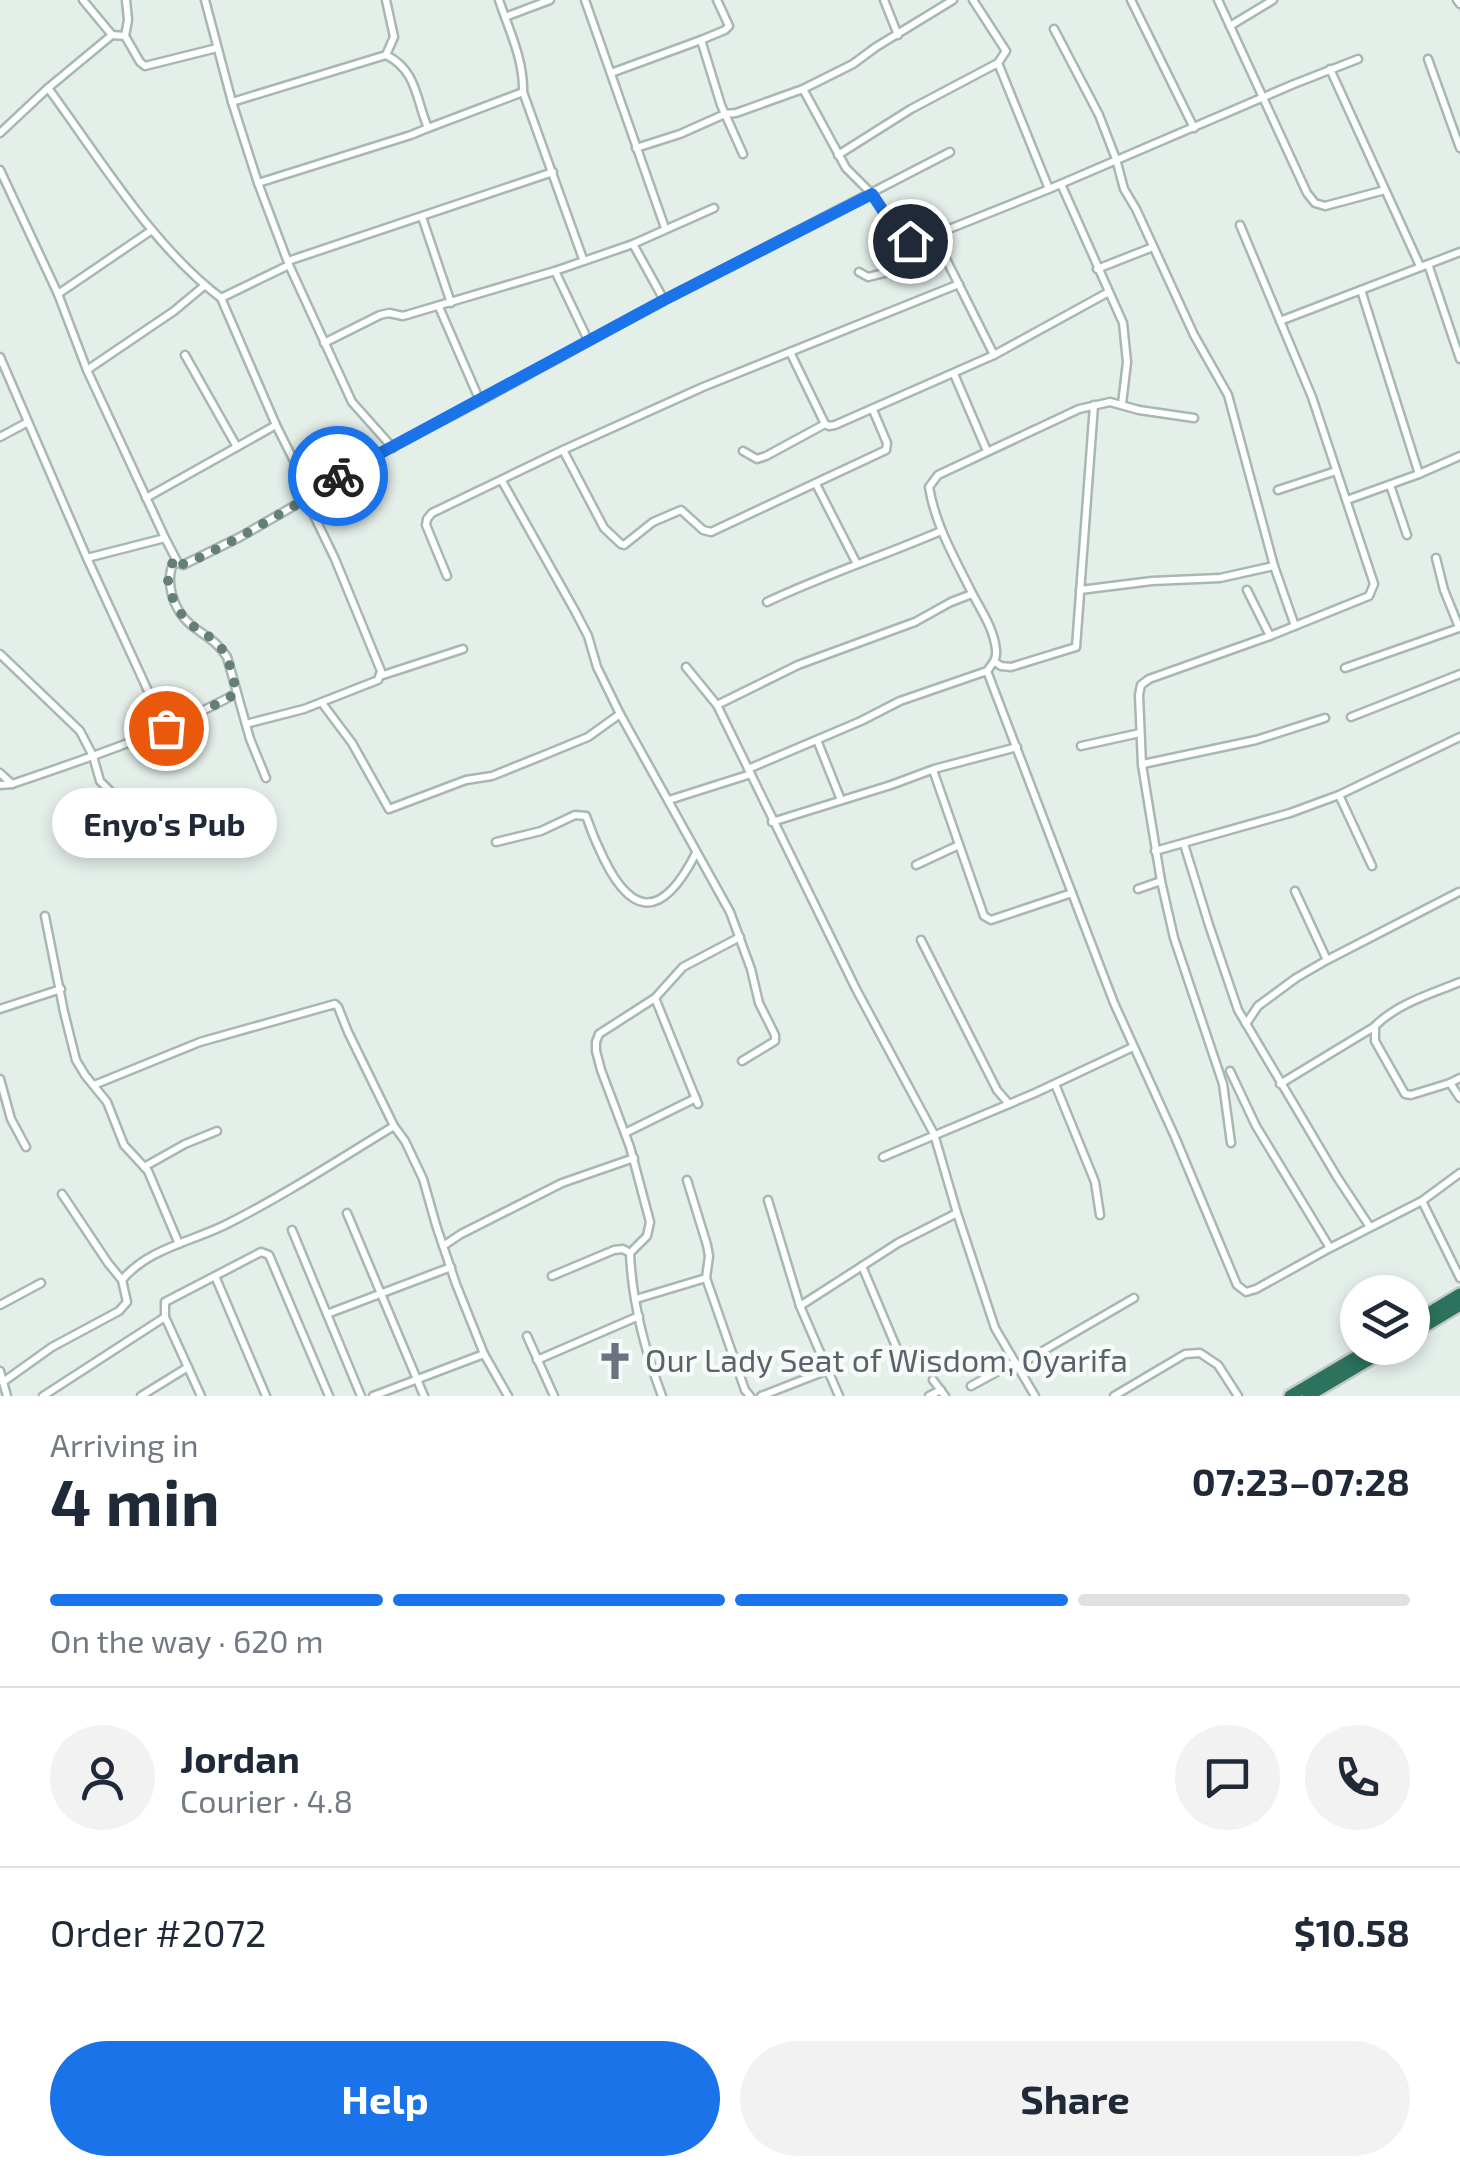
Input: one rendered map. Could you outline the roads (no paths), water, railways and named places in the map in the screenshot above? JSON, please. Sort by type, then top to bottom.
[{"type":"highway","points":[[1430,1312],[1460,1294]]},
{"type":"highway","points":[[1430,1324],[1460,1306]]},
{"type":"highway","points":[[1290,1396],[1342,1365]]},
{"type":"highway","points":[[1308,1396],[1360,1365]]},
{"type":"street","points":[[84,0],[112,36]]},
{"type":"street","points":[[126,0],[125,36],[145,66],[217,48]]},
{"type":"street","points":[[205,0],[232,102],[288,263],[352,402],[393,448]]},
{"type":"street","points":[[386,0],[394,37],[386,55]]},
{"type":"street","points":[[499,0],[524,75],[523,92],[583,259]]},
{"type":"street","points":[[504,16],[550,0]]},
{"type":"street","points":[[584,0],[665,228]]},
{"type":"street","points":[[611,73],[725,30],[728,26],[717,0]]},
{"type":"street","points":[[884,0],[898,35]]},
{"type":"street","points":[[636,148],[803,89],[854,64],[953,0]]},
{"type":"street","points":[[838,155],[910,109],[998,63],[1006,51],[974,0]]},
{"type":"street","points":[[1131,0],[1194,128]]},
{"type":"street","points":[[1218,0],[1307,193],[1316,203],[1326,206],[1384,190]]},
{"type":"street","points":[[1230,26],[1273,0]]},
{"type":"street","points":[[1054,29],[1099,115],[1124,189],[1228,396],[1294,626]]},
{"type":"street","points":[[0,133],[112,36],[125,36]]},
{"type":"street","points":[[701,40],[742,154]]},
{"type":"street","points":[[232,102],[386,55],[411,76],[428,128]]},
{"type":"street","points":[[803,89],[838,155],[872,194],[897,232],[910,241],[1049,189],[1358,59]]},
{"type":"street","points":[[1428,60],[1460,148]]},
{"type":"street","points":[[998,63],[1049,189]]},
{"type":"street","points":[[1330,69],[1384,190],[1424,265],[1460,359]]},
{"type":"street","points":[[48,88],[152,230],[220,298],[336,559],[381,671],[378,680],[322,703],[246,724]]},
{"type":"street","points":[[258,184],[523,92]]},
{"type":"street","points":[[0,170],[164,538],[178,564],[187,564],[588,340],[950,152]]},
{"type":"street","points":[[220,298],[288,263],[552,172]]},
{"type":"street","points":[[1061,184],[1126,336],[1122,404]]},
{"type":"street","points":[[324,342],[385,313],[404,316],[440,307],[633,244],[714,208]]},
{"type":"street","points":[[422,217],[451,303]]},
{"type":"street","points":[[1232,1144],[1223,1084],[1174,938],[1155,851],[1142,764],[1138,702],[1142,685],[1148,679],[1369,596],[1374,584],[1312,397],[1240,225]]},
{"type":"street","points":[[58,294],[152,230]]},
{"type":"street","points":[[934,235],[994,356]]},
{"type":"street","points":[[859,272],[868,277],[898,268],[910,241]]},
{"type":"street","points":[[633,244],[664,300]]},
{"type":"street","points":[[1097,269],[1154,247]]},
{"type":"street","points":[[1280,321],[1460,252]]},
{"type":"street","points":[[555,270],[588,340]]},
{"type":"street","points":[[447,576],[426,525],[432,513],[704,387],[959,284]]},
{"type":"street","points":[[87,370],[204,286]]},
{"type":"street","points":[[1361,290],[1420,474]]},
{"type":"street","points":[[743,451],[756,458],[766,456],[825,424],[835,425],[873,410],[994,356],[1108,293]]},
{"type":"street","points":[[440,307],[480,401]]},
{"type":"street","points":[[790,352],[825,424]]},
{"type":"street","points":[[185,355],[236,447]]},
{"type":"street","points":[[0,357],[166,728]]},
{"type":"street","points":[[954,374],[987,451]]},
{"type":"street","points":[[669,800],[749,772],[900,701],[987,670],[994,662],[998,654],[984,615],[940,531],[929,486],[932,479],[1094,404],[1110,402],[1194,418]]},
{"type":"street","points":[[994,662],[1012,668],[1076,647],[1094,404]]},
{"type":"street","points":[[563,450],[604,528],[620,544],[653,522],[681,510],[703,530],[711,532],[888,448],[873,410]]},
{"type":"street","points":[[0,437],[28,422]]},
{"type":"street","points":[[146,498],[276,425]]},
{"type":"street","points":[[1347,500],[1460,456]]},
{"type":"street","points":[[1278,490],[1336,471]]},
{"type":"street","points":[[502,481],[588,636],[596,667],[620,714],[730,912],[759,1003],[775,1034],[775,1041],[742,1061]]},
{"type":"street","points":[[816,484],[857,564]]},
{"type":"street","points":[[1390,485],[1406,535]]},
{"type":"street","points":[[767,602],[820,577],[940,531]]},
{"type":"street","points":[[87,558],[164,538]]},
{"type":"street","points":[[175,558],[168,580],[178,608],[220,647],[229,662],[250,739],[266,778]]},
{"type":"street","points":[[1344,668],[1460,629],[1436,558]]},
{"type":"street","points":[[1080,590],[1220,578],[1274,566]]},
{"type":"street","points":[[1247,590],[1270,636]]},
{"type":"street","points":[[717,706],[798,665],[916,622],[972,594]]},
{"type":"street","points":[[380,676],[463,650]]},
{"type":"street","points":[[0,654],[80,730],[100,780],[112,792]]},
{"type":"street","points":[[686,667],[717,706],[901,1077],[934,1134],[996,1328],[1035,1396]]},
{"type":"street","points":[[987,670],[1133,1048],[1175,1136],[1237,1285],[1246,1292],[1256,1289],[1422,1201],[1460,1172]]},
{"type":"street","points":[[1351,717],[1460,674]]},
{"type":"street","points":[[0,785],[166,728],[237,693]]},
{"type":"street","points":[[322,703],[352,743],[389,809],[466,780],[492,776],[588,737],[620,714]]},
{"type":"street","points":[[1142,764],[1256,740],[1326,718]]},
{"type":"street","points":[[1081,746],[1140,733]]},
{"type":"street","points":[[1155,851],[1339,795],[1460,737]]},
{"type":"street","points":[[817,740],[841,800]]},
{"type":"street","points":[[772,822],[1016,746]]},
{"type":"street","points":[[933,770],[984,916],[991,920],[1072,892]]},
{"type":"street","points":[[0,773],[12,784]]},
{"type":"street","points":[[1339,795],[1372,866]]},
{"type":"street","points":[[496,842],[540,831],[575,815],[586,816],[613,876],[632,898],[645,904],[665,898],[677,886],[696,853]]},
{"type":"street","points":[[916,866],[959,844]]},
{"type":"street","points":[[1184,844],[1238,1010],[1370,1227]]},
{"type":"street","points":[[1138,889],[1161,881]]},
{"type":"street","points":[[1295,891],[1327,960]]},
{"type":"street","points":[[1238,1010],[1258,1006],[1327,960],[1458,892]]},
{"type":"street","points":[[45,916],[76,1060],[107,1102],[124,1146],[144,1167],[178,1244]]},
{"type":"street","points":[[630,1253],[646,1236],[650,1222],[626,1133],[601,1070],[596,1042],[599,1034],[655,998],[683,967],[740,937]]},
{"type":"street","points":[[921,940],[996,1090],[1009,1104]]},
{"type":"street","points":[[1280,1084],[1416,999],[1460,982]]},
{"type":"street","points":[[0,1009],[60,989]]},
{"type":"street","points":[[626,1133],[697,1101],[655,998]]},
{"type":"street","points":[[94,1085],[200,1042],[334,1004],[338,1007],[394,1126],[424,1179],[443,1246],[484,1354],[508,1396]]},
{"type":"street","points":[[1246,1024],[1258,1006]]},
{"type":"street","points":[[1375,1026],[1375,1041],[1405,1094],[1460,1078]]},
{"type":"street","points":[[882,1157],[1133,1048]]},
{"type":"street","points":[[1230,1071],[1251,1117],[1330,1248]]},
{"type":"street","points":[[0,1079],[11,1120],[26,1147]]},
{"type":"street","points":[[1056,1084],[1095,1182],[1100,1215]]},
{"type":"street","points":[[1450,1084],[1460,1098]]},
{"type":"street","points":[[122,1280],[167,1247],[251,1211],[394,1126]]},
{"type":"street","points":[[144,1167],[217,1131]]},
{"type":"street","points":[[443,1246],[562,1183],[634,1158]]},
{"type":"street","points":[[688,1180],[707,1244],[706,1278],[750,1396]]},
{"type":"street","points":[[4,1382],[52,1347],[124,1306],[127,1296],[122,1280],[62,1194]]},
{"type":"street","points":[[768,1200],[800,1306],[839,1396]]},
{"type":"street","points":[[1422,1201],[1460,1278]]},
{"type":"street","points":[[347,1213],[424,1396]]},
{"type":"street","points":[[800,1306],[898,1243],[957,1213]]},
{"type":"street","points":[[292,1230],[361,1396]]},
{"type":"street","points":[[552,1276],[614,1250],[630,1253]]},
{"type":"street","points":[[202,1396],[165,1317],[165,1302],[261,1252],[269,1255],[329,1396]]},
{"type":"street","points":[[630,1253],[639,1316],[662,1396]]},
{"type":"street","points":[[862,1266],[900,1356]]},
{"type":"street","points":[[326,1314],[451,1267]]},
{"type":"street","points":[[214,1276],[266,1396]]},
{"type":"street","points":[[636,1299],[706,1278]]},
{"type":"street","points":[[0,1305],[41,1283]]},
{"type":"street","points":[[971,1386],[1134,1298]]},
{"type":"street","points":[[537,1360],[639,1316]]},
{"type":"street","points":[[42,1396],[165,1317]]},
{"type":"street","points":[[527,1336],[554,1396]]},
{"type":"street","points":[[1114,1396],[1184,1354],[1200,1353],[1218,1366],[1238,1396]]},
{"type":"street","points":[[374,1396],[484,1354]]},
{"type":"street","points":[[141,1396],[188,1367]]},
{"type":"street","points":[[761,1396],[828,1370]]},
{"type":"street","points":[[0,1371],[7,1396]]},
{"type":"street","points":[[929,1396],[943,1393],[933,1380]]},
{"type":"place","name":"Enyo's Pub","points":[[166,728]]},
{"type":"place","name":"Our Lady Seat of Wisdom, Oyarifa","points":[[615,1361]]}]
